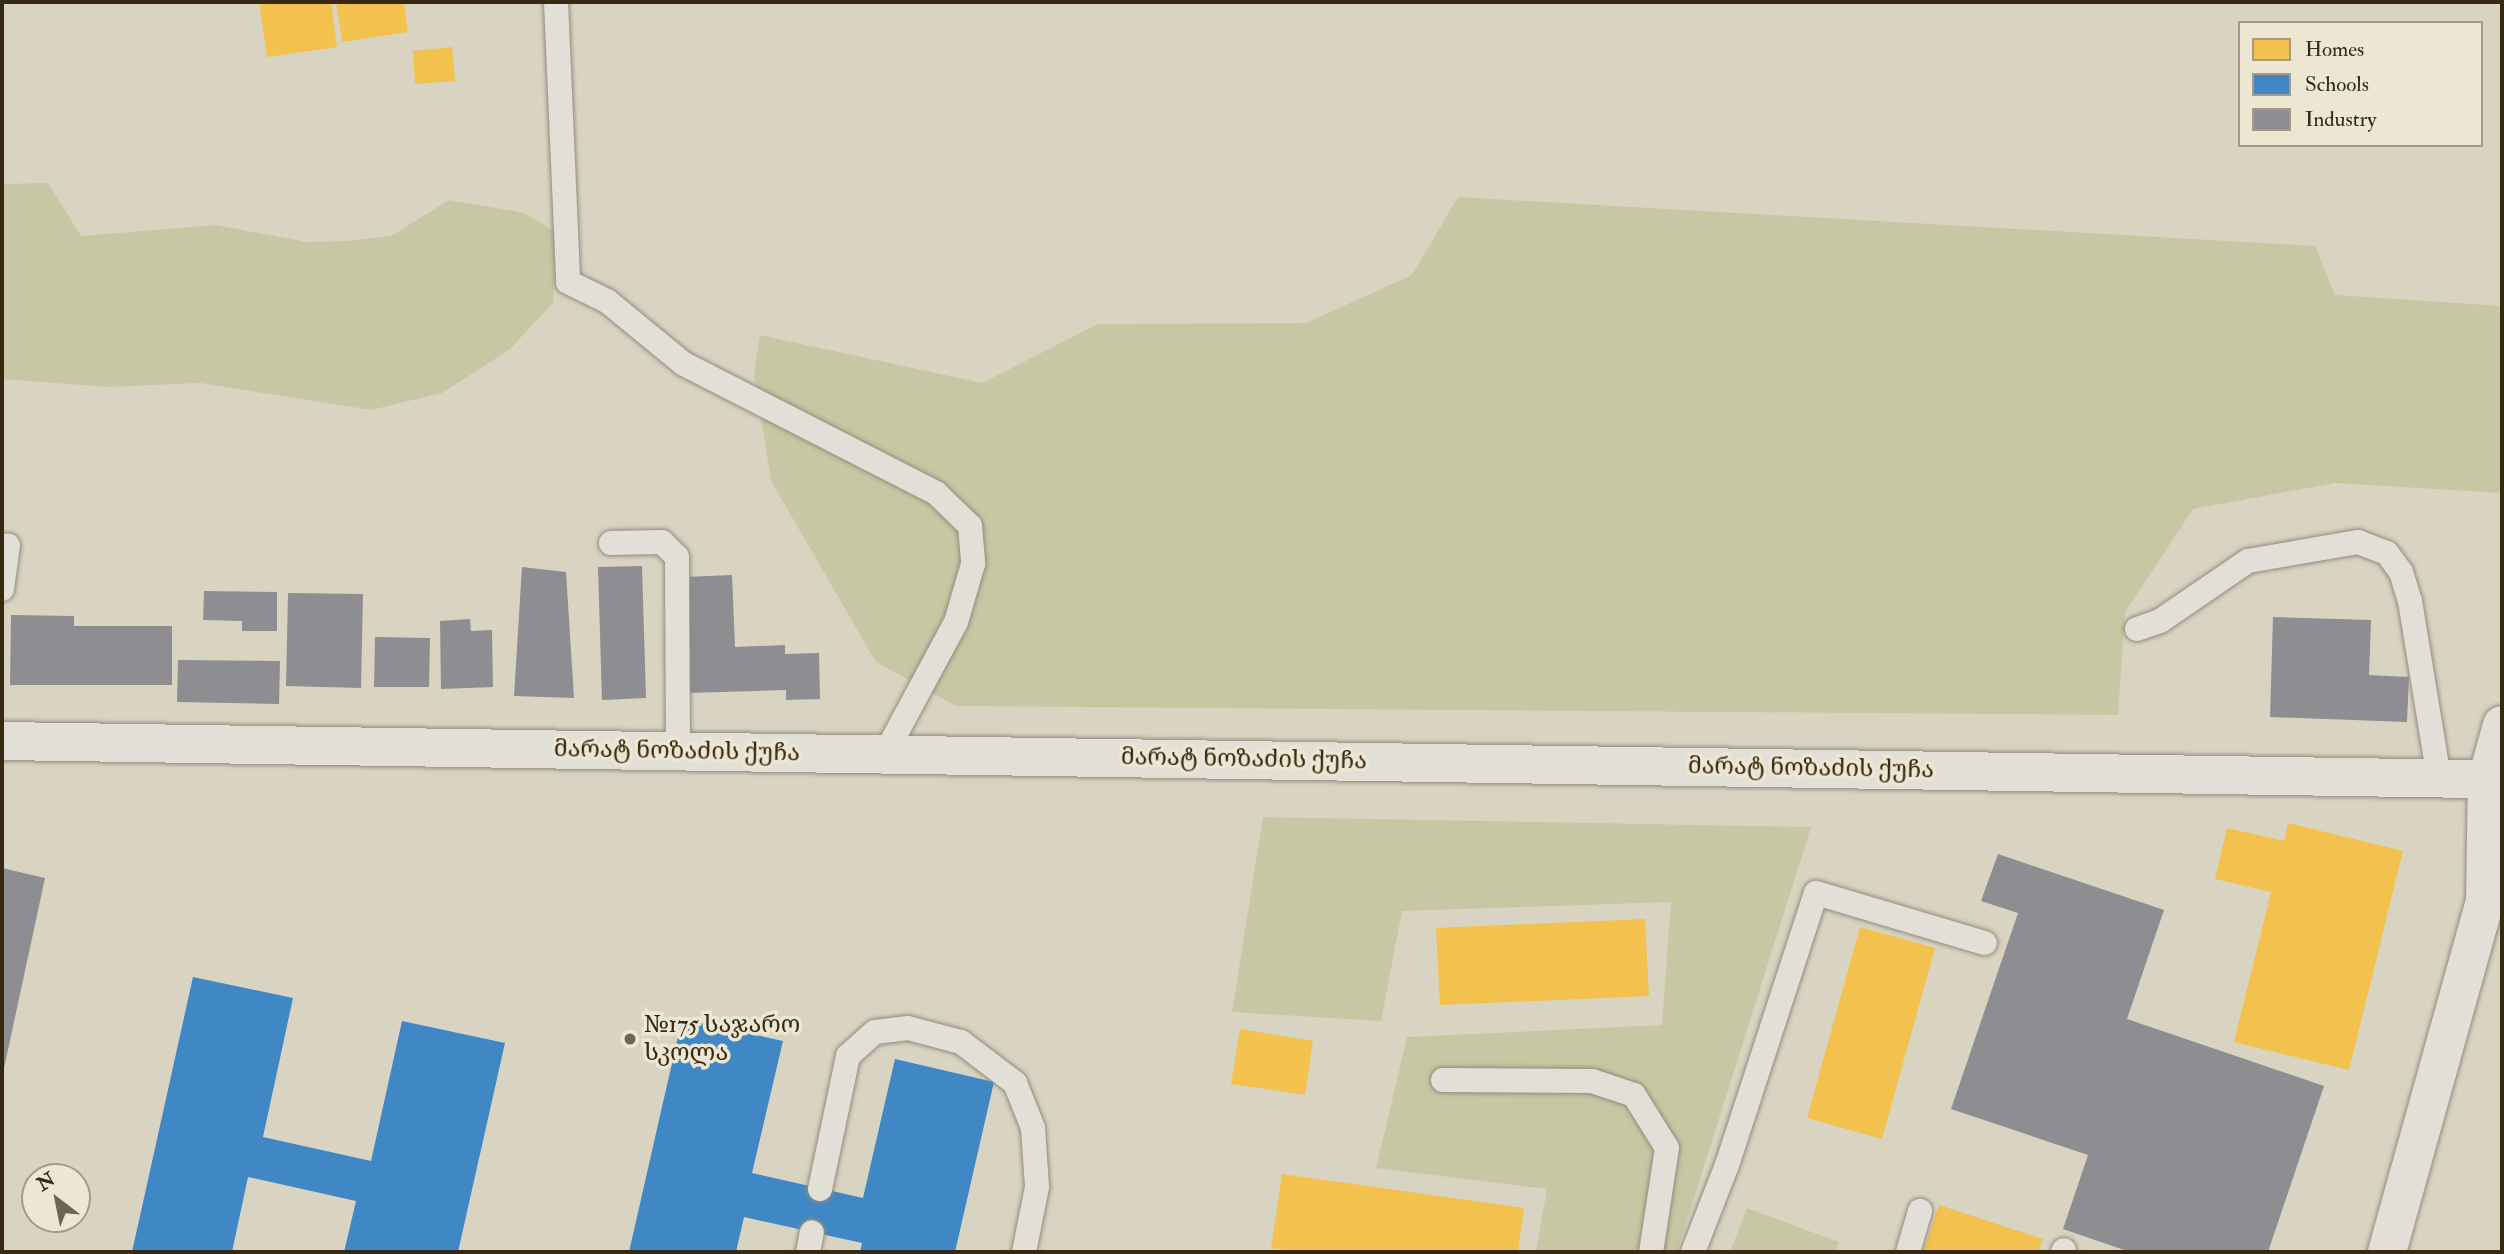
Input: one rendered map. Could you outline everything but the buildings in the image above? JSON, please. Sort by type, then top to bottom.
[{"type":"street","name":"მარატ ნოზაძის ქუჩა","points":[[2,741],[2439,778],[2497,752]]},
{"type":"street","points":[[2387,1252],[2494,906],[2497,752]]},
{"type":"lane","points":[[556,2],[568,282],[607,301],[684,364],[936,493],[970,526],[974,564],[956,622],[885,754]]},
{"type":"lane","points":[[611,544],[662,542],[677,557],[678,752]]},
{"type":"lane","points":[[2137,629],[2160,621],[2248,561],[2358,542],[2387,553],[2401,572],[2410,601],[2439,778]]},
{"type":"lane","points":[[2,589],[9,545]]},
{"type":"lane","points":[[1693,1252],[1727,1166],[1816,893],[1985,943]]},
{"type":"lane","points":[[820,1189],[848,1056],[875,1032],[908,1028],[961,1042],[1015,1083],[1033,1128],[1037,1187],[1024,1252]]},
{"type":"lane","points":[[1443,1080],[1592,1081],[1634,1095],[1667,1148],[1651,1252]]},
{"type":"lane","points":[[1908,1252],[1920,1211]]},
{"type":"green space","points":[[48,183],[81,236],[216,225],[307,242],[347,241],[391,236],[449,200],[525,213],[557,233],[553,303],[509,350],[442,393],[371,410],[200,383],[108,387],[2,379],[2,184]]},
{"type":"green space","points":[[1458,197],[2315,246],[2335,295],[2502,306],[2502,493],[2335,483],[2193,509],[2125,612],[2118,715],[956,706],[876,662],[771,481],[754,374],[760,335],[982,383],[1098,324],[1306,323],[1412,275]]},
{"type":"green space","points":[[1263,817],[1811,827],[1677,1252],[1536,1252],[1547,1189],[1376,1168],[1407,1037],[1662,1025],[1671,902],[1402,911],[1381,1021],[1232,1012]]},
{"type":"green space","points":[[1747,1208],[1839,1242],[1835,1252],[1730,1252]]},
{"type":"place","name":"№175 საჯარო სკოლა","points":[[630,1039]]}]
